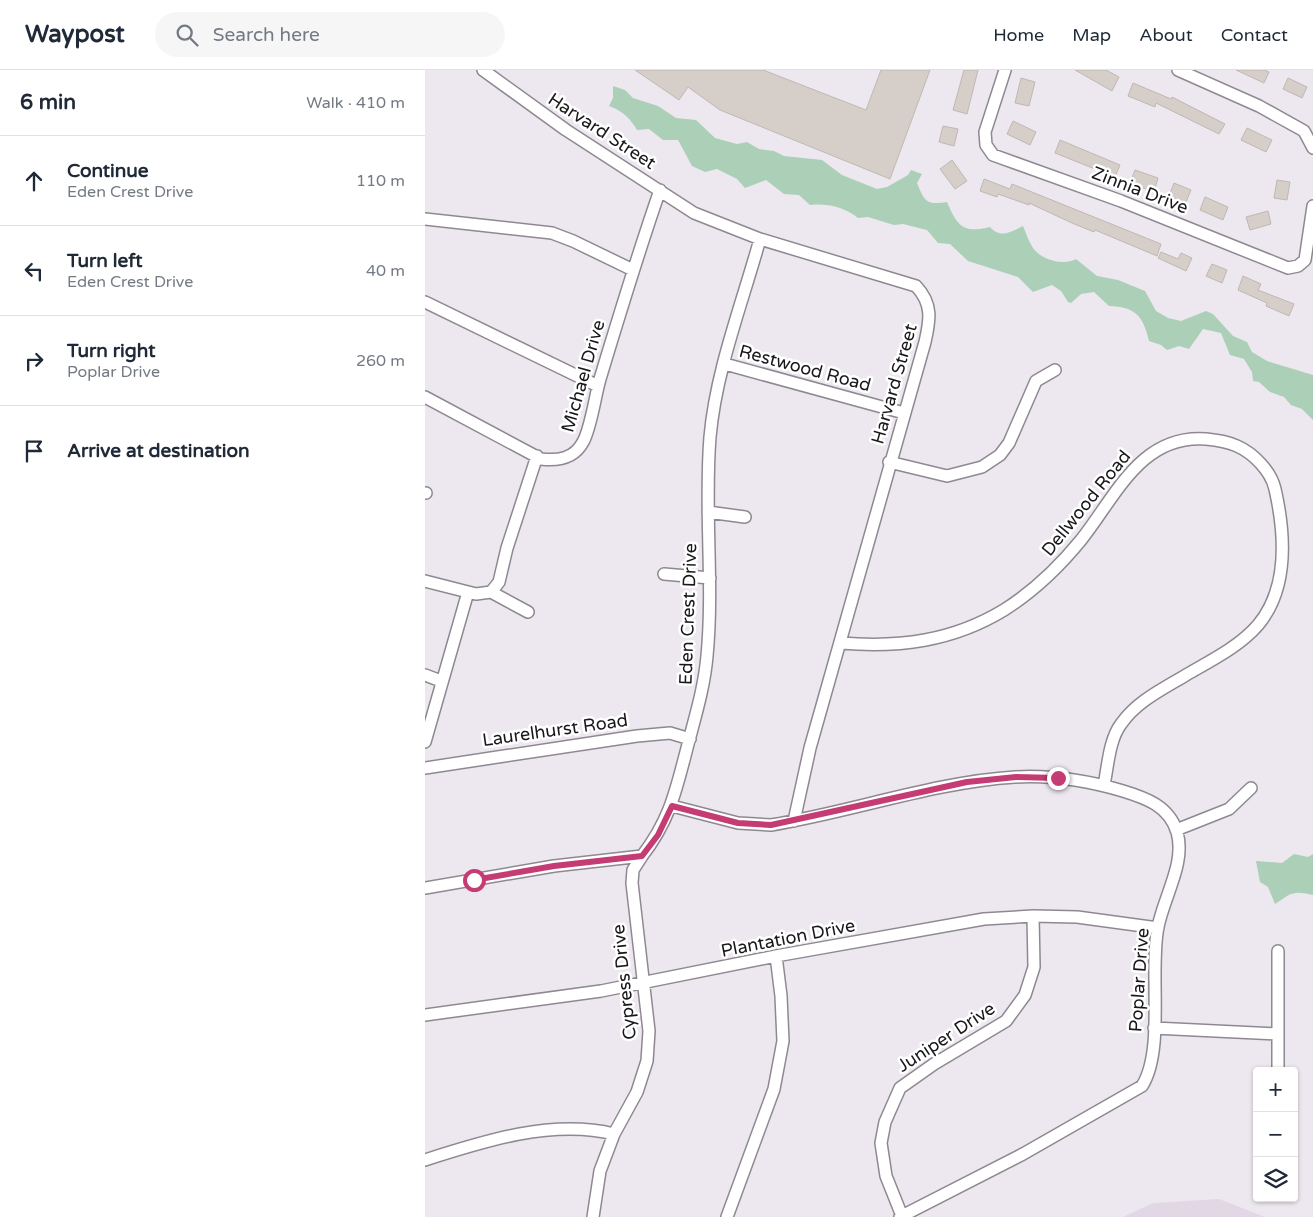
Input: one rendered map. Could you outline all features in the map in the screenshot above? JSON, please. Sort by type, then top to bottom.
[{"type":"street","name":"Harvard Street","points":[[483,70],[566,130],[694,213],[760,239],[916,286],[923,294],[931,317],[889,462],[841,643],[809,748],[794,821]]},
{"type":"street","name":"Zinnia Drive","points":[[1005,70],[985,132],[986,145],[993,155],[1121,201],[1288,268],[1298,266],[1305,260],[1313,206]]},
{"type":"street","points":[[1178,70],[1259,106],[1304,130],[1313,148]]},
{"type":"street","name":"Michael Drive","points":[[425,397],[537,456],[555,461],[567,458],[576,451],[584,441],[598,386],[633,270],[660,190]]},
{"type":"street","points":[[425,219],[552,233],[573,240],[633,270]]},
{"type":"street","name":"Eden Crest Drive","points":[[642,856],[658,835],[672,806],[702,695],[707,656],[710,578],[708,512],[710,435],[716,395],[760,239]]},
{"type":"street","points":[[425,302],[598,386]]},
{"type":"street","name":"Restwood Road","points":[[725,364],[904,413]]},
{"type":"street","points":[[889,462],[947,476],[982,467],[1000,454],[1009,443],[1036,381],[1055,370]]},
{"type":"street","name":"Dellwood Road","points":[[841,643],[869,645],[909,644],[940,638],[976,626],[1040,585],[1080,541],[1138,463],[1163,445],[1188,438],[1225,441],[1248,451],[1273,483],[1281,515],[1281,568],[1273,603],[1257,626],[1233,647],[1151,695],[1132,711],[1113,737],[1104,785]]},
{"type":"street","points":[[491,592],[499,582],[507,548],[537,456]]},
{"type":"street","points":[[708,512],[745,517]]},
{"type":"street","points":[[664,574],[710,578]]},
{"type":"street","points":[[425,581],[468,592],[491,592],[528,612]]},
{"type":"street","points":[[425,742],[468,592]]},
{"type":"street","points":[[425,675],[441,681]]},
{"type":"street","name":"Laurelhurst Road","points":[[425,768],[637,736],[670,734],[690,738]]},
{"type":"street","name":"Poplar Drive","points":[[672,806],[738,823],[771,825],[967,782],[1016,777],[1058,778],[1104,785],[1150,799],[1168,814],[1176,830],[1180,845],[1177,865],[1158,928],[1154,1028],[1149,1075],[1133,1093],[1023,1154],[901,1216]]},
{"type":"street","points":[[1176,830],[1229,808],[1251,788]]},
{"type":"street","points":[[425,888],[554,866],[642,856]]},
{"type":"street","name":"Cypress Drive","points":[[593,1217],[600,1171],[614,1134],[637,1092],[647,1061],[649,1031],[631,883],[633,870],[642,856]]},
{"type":"street","name":"Plantation Drive","points":[[425,1015],[644,984],[776,956],[984,919],[1033,916],[1077,917],[1158,928]]},
{"type":"street","name":"Juniper Drive","points":[[901,1216],[886,1176],[881,1143],[885,1122],[899,1088],[934,1064],[1006,1021],[1025,995],[1034,967],[1033,916]]},
{"type":"street","points":[[1278,951],[1278,1067]]},
{"type":"street","points":[[727,1217],[774,1089],[783,1041],[781,996],[776,956]]},
{"type":"street","points":[[1154,1028],[1278,1034]]},
{"type":"street","points":[[425,1160],[471,1145],[514,1135],[591,1128],[614,1134]]},
{"type":"shaded area","points":[[1219,1199],[1265,1217],[1123,1217],[1153,1203]]},
{"type":"green space","points":[[613,86],[625,90],[633,98],[658,106],[676,118],[696,120],[715,138],[737,144],[747,142],[759,149],[774,151],[784,156],[822,160],[842,175],[877,189],[887,187],[908,175],[911,170],[922,174],[917,183],[924,198],[935,203],[947,202],[954,217],[962,226],[973,229],[990,227],[1002,234],[1023,226],[1033,248],[1041,256],[1059,262],[1076,259],[1097,276],[1118,280],[1145,291],[1156,311],[1168,318],[1181,321],[1206,311],[1213,314],[1233,336],[1247,342],[1252,352],[1267,361],[1313,375],[1313,420],[1302,409],[1291,405],[1284,397],[1270,392],[1259,382],[1253,381],[1252,372],[1244,359],[1230,355],[1221,333],[1203,329],[1189,349],[1179,346],[1167,350],[1161,345],[1149,341],[1144,325],[1136,314],[1125,308],[1109,306],[1094,292],[1081,294],[1071,303],[1068,302],[1061,291],[1052,285],[1033,292],[1018,277],[968,261],[950,244],[938,243],[927,230],[903,224],[894,225],[868,217],[858,218],[847,211],[835,207],[810,205],[799,195],[784,194],[766,180],[745,188],[737,179],[717,169],[705,172],[692,166],[678,140],[663,140],[649,129],[637,130],[626,115],[609,106],[613,98]]},
{"type":"green space","points":[[1294,854],[1308,857],[1313,854],[1313,895],[1296,893],[1285,897],[1275,904],[1268,887],[1260,882],[1256,861],[1282,863]]},
{"type":"building","points":[[635,70],[763,70],[866,110],[881,70],[930,70],[890,179],[720,110],[688,87],[679,100]]},
{"type":"building","points":[[964,70],[978,70],[967,114],[953,110]]},
{"type":"building","points":[[1075,70],[1106,70],[1119,77],[1112,91]]},
{"type":"building","points":[[1236,70],[1264,70],[1269,72],[1264,83]]},
{"type":"building","points":[[1021,78],[1035,82],[1029,106],[1015,103]]},
{"type":"building","points":[[1288,78],[1307,87],[1302,98],[1283,89]]},
{"type":"building","points":[[1133,83],[1171,99],[1172,97],[1225,124],[1219,134],[1156,103],[1155,107],[1128,96]]},
{"type":"building","points":[[1013,121],[1036,132],[1030,145],[1007,134]]},
{"type":"building","points":[[943,126],[958,129],[954,146],[939,142]]},
{"type":"building","points":[[1247,128],[1272,140],[1266,152],[1241,140]]},
{"type":"building","points":[[1060,140],[1120,165],[1115,177],[1055,153]]},
{"type":"building","points":[[952,160],[967,181],[955,189],[940,169]]},
{"type":"building","points":[[1135,170],[1158,178],[1154,192],[1130,183]]},
{"type":"building","points":[[984,179],[1010,189],[1012,184],[1161,244],[1157,256],[1095,230],[1094,232],[1072,223],[1029,203],[1029,205],[998,194],[997,197],[980,191]]},
{"type":"building","points":[[1277,180],[1290,182],[1287,200],[1274,198]]},
{"type":"building","points":[[1174,183],[1191,190],[1186,202],[1169,196]]},
{"type":"building","points":[[1205,197],[1228,207],[1223,220],[1200,210]]},
{"type":"building","points":[[1268,211],[1271,224],[1250,230],[1246,217]]},
{"type":"building","points":[[1161,252],[1178,259],[1181,253],[1192,258],[1186,271],[1158,258]]},
{"type":"building","points":[[1212,264],[1227,270],[1222,283],[1206,276]]},
{"type":"building","points":[[1243,276],[1261,284],[1258,290],[1294,304],[1289,316],[1266,306],[1267,303],[1238,290]]},
{"type":"route","points":[[474,880],[554,866],[642,856],[658,835],[672,806],[738,823],[771,825],[967,782],[1016,777],[1058,778]]}]
